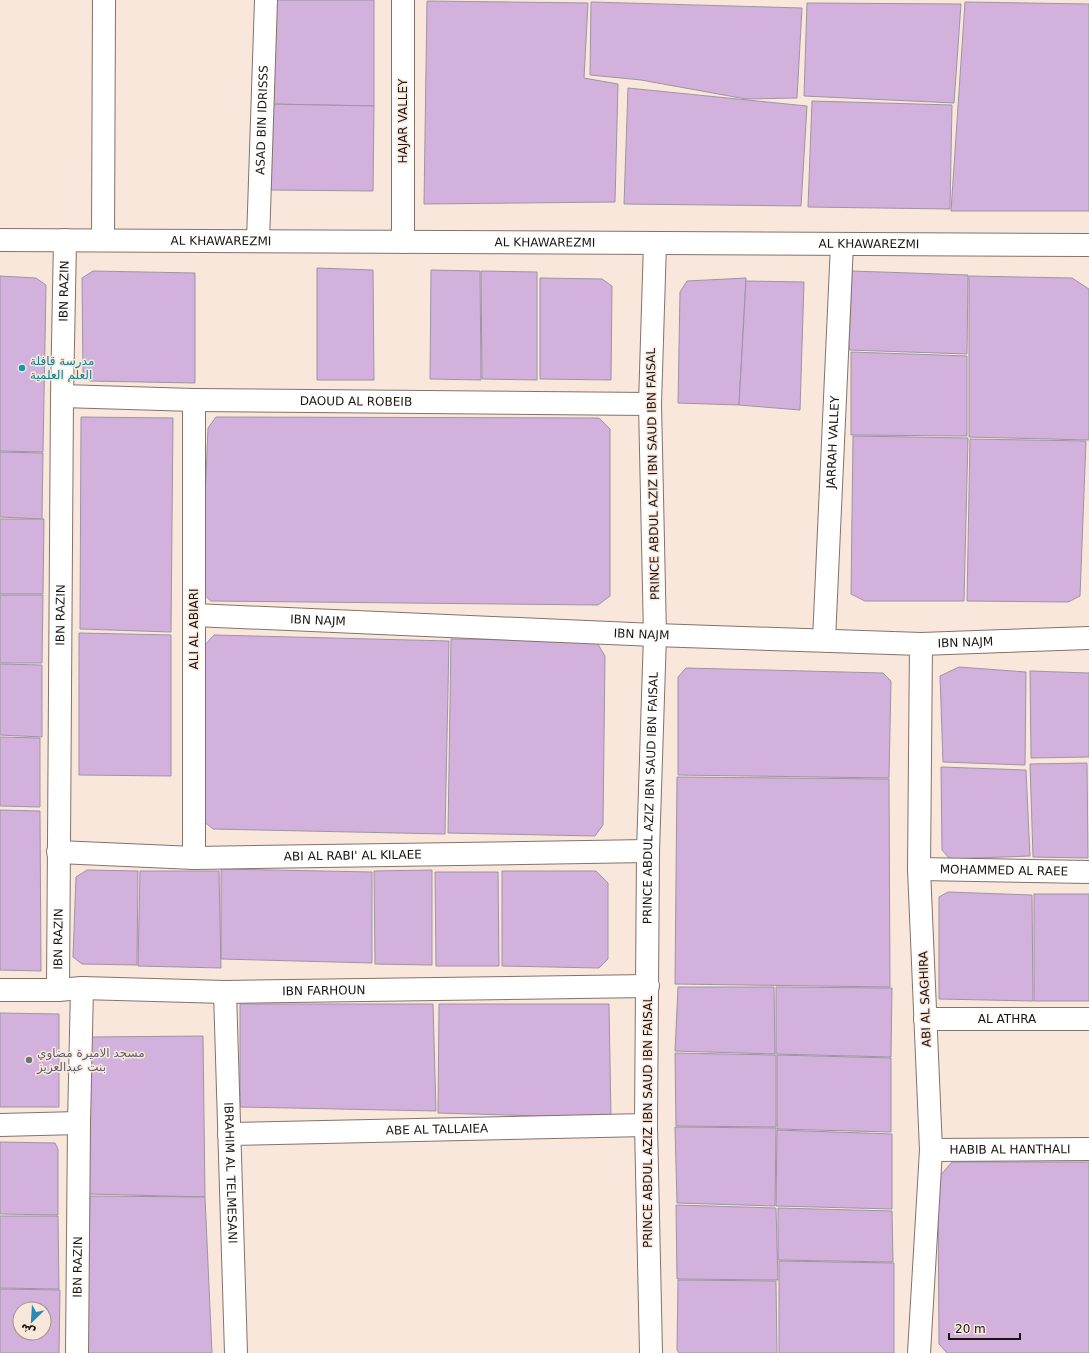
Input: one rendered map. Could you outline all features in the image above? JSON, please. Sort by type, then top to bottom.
[{"type":"street","points":[[103,240],[104,0]]},
{"type":"street","name":"ASAD BIN IDRISSS","points":[[258,241],[266,0]]},
{"type":"street","name":"HAJAR VALLEY","points":[[403,0],[403,242]]},
{"type":"street","name":"AL KHAWAREZMI","points":[[0,240],[1089,245]]},
{"type":"street","name":"IBN RAZIN","points":[[58,990],[62,396],[65,240]]},
{"type":"street","name":"PRINCE ABDUL AZIZ IBN SAUD IBN FAISAL","points":[[651,1353],[646,1125],[648,851],[655,635],[650,404],[655,243]]},
{"type":"street","name":"JARRAH VALLEY","points":[[824,640],[842,244]]},
{"type":"street","name":"DAOUD AL ROBEIB","points":[[62,396],[194,400],[650,404]]},
{"type":"street","name":"ALI AL ABIARI","points":[[194,400],[194,858]]},
{"type":"street","name":"IBN NAJM","points":[[194,615],[655,635],[921,644],[1089,638]]},
{"type":"street","name":"ABI AL SAGHIRA","points":[[919,1353],[931,1150],[919,869],[921,644]]},
{"type":"street","name":"ABI AL RABI' AL KILAEE","points":[[58,852],[194,858],[648,851]]},
{"type":"street","name":"MOHAMMED AL RAEE","points":[[919,869],[1089,872]]},
{"type":"street","name":"IBN FARHOUN","points":[[0,990],[58,990],[82,988],[225,992],[648,986]]},
{"type":"street","name":"IBN RAZIN","points":[[77,1353],[82,988]]},
{"type":"street","name":"IBRAHIM AL TELMESANI","points":[[225,992],[236,1353]]},
{"type":"street","name":"AL ATHRA","points":[[925,1019],[1089,1019]]},
{"type":"street","points":[[0,1125],[79,1123]]},
{"type":"street","name":"ABE AL TALLAIEA","points":[[229,1134],[646,1125]]},
{"type":"street","name":"HABIB AL HANTHALI","points":[[931,1150],[1089,1149]]},
{"type":"building","points":[[272,0],[374,0],[374,106],[270,104]]},
{"type":"building","points":[[427,1],[588,3],[584,78],[618,84],[615,202],[424,204]]},
{"type":"building","points":[[591,2],[802,8],[797,98],[746,99],[641,80],[590,75]]},
{"type":"building","points":[[965,2],[1089,4],[1089,211],[951,211]]},
{"type":"building","points":[[807,3],[961,4],[954,103],[804,96]]},
{"type":"building","points":[[628,88],[807,106],[801,206],[624,204]]},
{"type":"building","points":[[812,101],[952,105],[950,209],[808,207]]},
{"type":"building","points":[[270,104],[374,106],[373,191],[270,190]]},
{"type":"building","points":[[317,268],[373,270],[374,380],[317,380]]},
{"type":"building","points":[[431,270],[480,271],[481,380],[430,379]]},
{"type":"building","points":[[93,271],[195,273],[195,383],[90,381],[83,373],[82,278]]},
{"type":"building","points":[[481,271],[537,272],[537,380],[482,379]]},
{"type":"building","points":[[852,271],[968,275],[967,354],[849,350]]},
{"type":"building","name":"مدرسة قافلة العلم العلمية","points":[[0,276],[36,278],[46,285],[43,452],[0,451]]},
{"type":"building","points":[[969,276],[1072,278],[1089,289],[1089,440],[969,437]]},
{"type":"building","points":[[540,278],[602,279],[612,286],[611,380],[540,379]]},
{"type":"building","points":[[746,278],[739,405],[678,403],[680,292],[687,281]]},
{"type":"building","points":[[746,281],[804,282],[800,410],[739,405]]},
{"type":"building","points":[[851,352],[967,356],[967,436],[851,435]]},
{"type":"building","points":[[81,417],[173,418],[171,632],[80,629]]},
{"type":"building","points":[[216,417],[599,418],[610,429],[610,596],[598,605],[211,601],[201,592],[208,428]]},
{"type":"building","points":[[853,436],[968,438],[964,601],[865,601],[851,594]]},
{"type":"building","points":[[970,439],[1086,441],[1080,596],[1068,602],[967,601]]},
{"type":"building","points":[[0,452],[43,453],[42,519],[0,517]]},
{"type":"building","points":[[0,519],[44,519],[43,594],[0,594]]},
{"type":"building","points":[[0,595],[43,595],[42,663],[0,663]]},
{"type":"building","points":[[79,633],[171,635],[171,776],[79,775]]},
{"type":"building","points":[[214,635],[449,641],[445,834],[213,829],[202,820],[204,646]]},
{"type":"building","points":[[451,639],[596,641],[605,656],[603,825],[595,836],[448,833]]},
{"type":"building","points":[[0,664],[42,665],[42,737],[0,735]]},
{"type":"building","points":[[959,667],[1026,672],[1025,765],[943,762],[940,676]]},
{"type":"building","points":[[686,668],[883,673],[891,681],[889,778],[678,775],[678,677]]},
{"type":"building","points":[[1030,671],[1089,673],[1089,757],[1031,758]]},
{"type":"building","points":[[0,737],[40,738],[40,807],[0,806]]},
{"type":"building","points":[[1087,763],[1088,858],[1033,857],[1030,764]]},
{"type":"building","points":[[941,767],[1026,770],[1030,856],[950,859],[942,850]]},
{"type":"building","points":[[677,777],[889,779],[890,987],[675,984]]},
{"type":"building","points":[[0,810],[40,811],[41,971],[0,970]]},
{"type":"building","points":[[221,869],[372,872],[372,963],[221,959]]},
{"type":"building","points":[[87,870],[138,871],[137,965],[82,964],[73,957],[76,877]]},
{"type":"building","points":[[432,870],[432,965],[375,964],[374,871]]},
{"type":"building","points":[[140,871],[219,871],[221,968],[138,966]]},
{"type":"building","points":[[502,871],[596,871],[608,883],[608,959],[599,968],[502,966]]},
{"type":"building","points":[[435,872],[498,872],[499,966],[436,966]]},
{"type":"building","points":[[948,892],[1032,895],[1033,1001],[939,999],[939,897]]},
{"type":"building","points":[[1034,894],[1089,894],[1089,1001],[1034,1001]]},
{"type":"building","points":[[678,987],[774,987],[775,1054],[675,1051]]},
{"type":"building","points":[[776,987],[892,988],[891,1057],[776,1054]]},
{"type":"building","points":[[240,1004],[433,1004],[436,1111],[240,1107]]},
{"type":"building","points":[[439,1004],[609,1004],[611,1118],[438,1113]]},
{"type":"building","name":"مسجد الاميرة مضاوي بنت عبدالعزيز","points":[[0,1013],[59,1014],[59,1107],[0,1107]]},
{"type":"building","points":[[203,1036],[205,1197],[89,1194],[89,1037]]},
{"type":"building","points":[[675,1053],[776,1055],[776,1127],[676,1126]]},
{"type":"building","points":[[777,1055],[891,1058],[891,1132],[777,1129]]},
{"type":"building","points":[[675,1127],[776,1128],[775,1206],[677,1203]]},
{"type":"building","points":[[777,1130],[892,1134],[892,1209],[776,1206]]},
{"type":"building","points":[[0,1142],[55,1143],[58,1149],[58,1215],[0,1214]]},
{"type":"building","points":[[952,1162],[1089,1162],[1089,1353],[947,1353],[939,1344],[938,1178]]},
{"type":"building","points":[[90,1196],[205,1197],[212,1353],[87,1353]]},
{"type":"building","points":[[676,1205],[776,1208],[778,1280],[677,1279]]},
{"type":"building","points":[[778,1208],[892,1211],[893,1262],[778,1260]]},
{"type":"building","points":[[0,1216],[58,1216],[59,1289],[0,1288]]},
{"type":"building","points":[[779,1261],[894,1263],[894,1353],[779,1353]]},
{"type":"building","points":[[678,1280],[776,1281],[777,1353],[679,1353],[677,1350]]},
{"type":"building","points":[[0,1289],[60,1290],[59,1353],[0,1353]]},
{"type":"place","name":"مدرسة قافلة العلم العلمية","points":[[22,368]]},
{"type":"place","name":"مسجد الاميرة مضاوي بنت عبدالعزيز","points":[[29,1060]]}]
